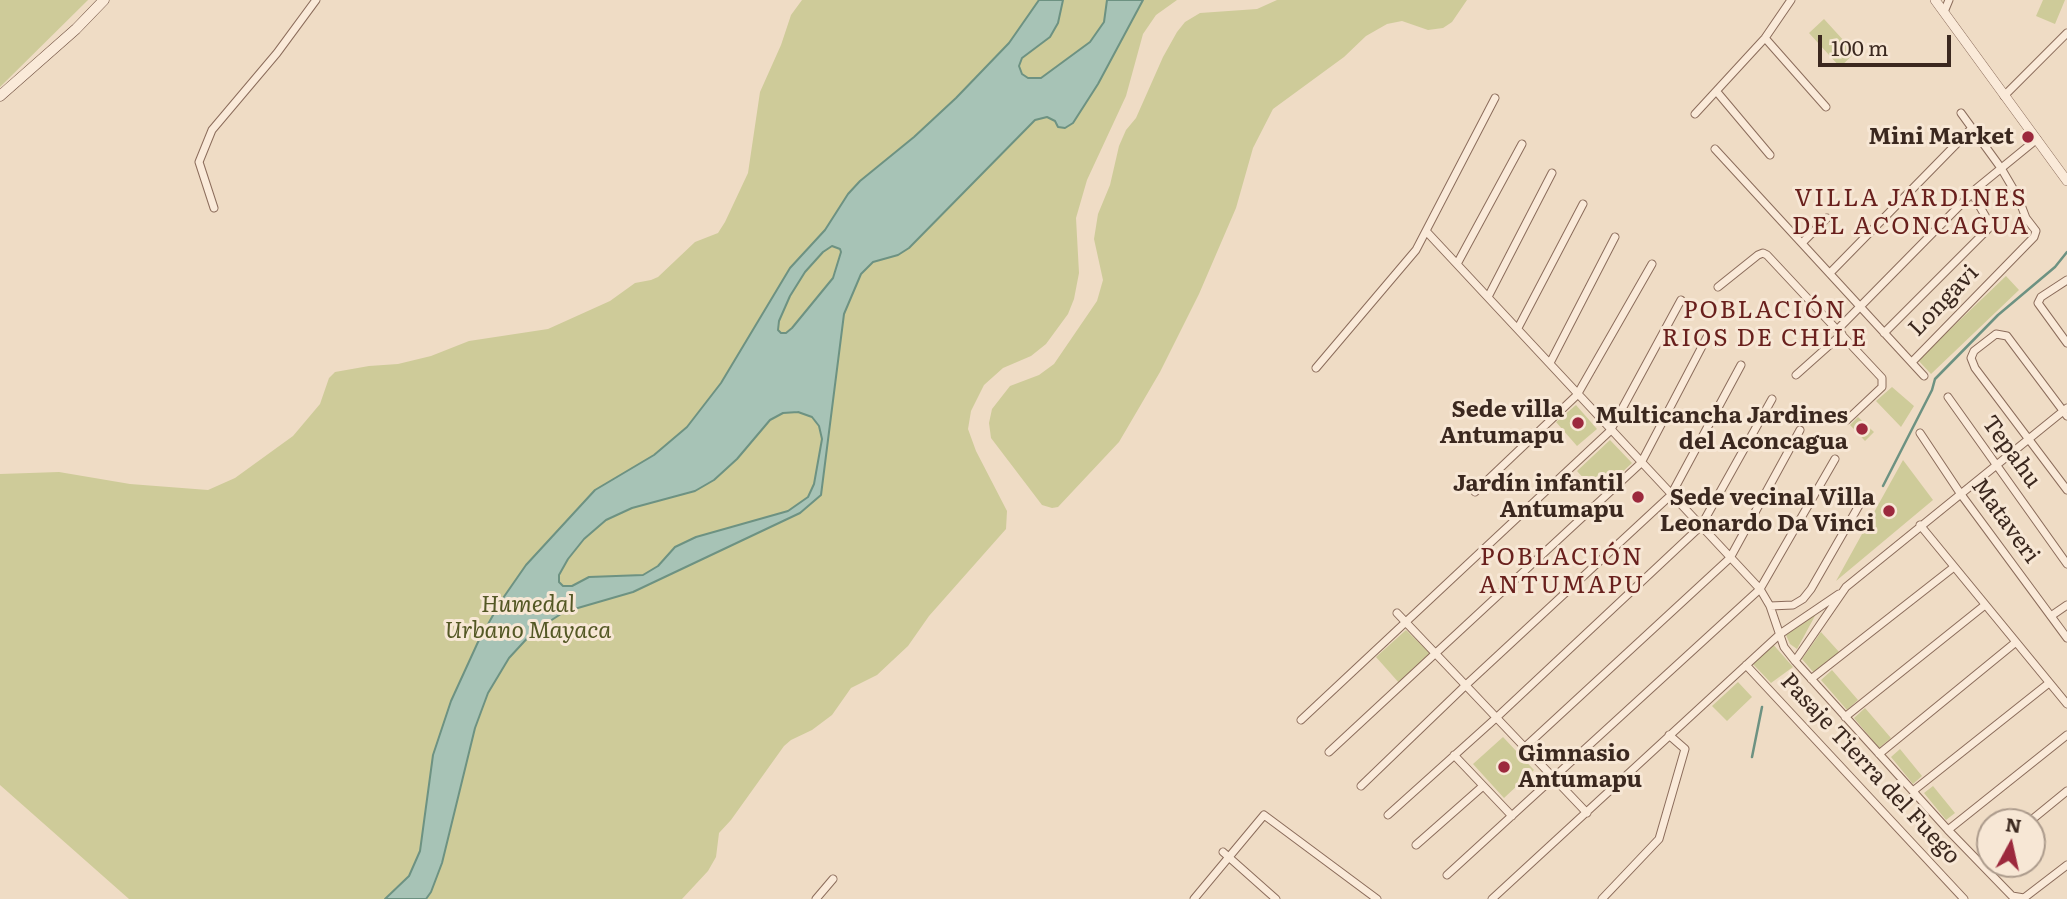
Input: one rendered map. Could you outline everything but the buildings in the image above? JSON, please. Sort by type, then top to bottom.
[{"type":"main road","points":[[0,96],[58,46],[104,0]]},
{"type":"street","points":[[214,208],[199,162],[212,130],[277,53],[316,0]]},
{"type":"street","points":[[1695,114],[1765,38],[1791,0]]},
{"type":"street","points":[[1935,0],[2067,181]]},
{"type":"street","points":[[1944,12],[1950,0]]},
{"type":"street","points":[[2004,96],[2067,33]]},
{"type":"street","points":[[1765,38],[1826,107]]},
{"type":"street","points":[[1717,92],[1770,155]]},
{"type":"street","points":[[1316,368],[1416,250],[1495,98]]},
{"type":"street","points":[[1962,113],[2001,168]]},
{"type":"street","points":[[1830,273],[1972,128]]},
{"type":"street","points":[[1796,375],[1972,193],[2037,139]]},
{"type":"street","points":[[1457,264],[1522,144]]},
{"type":"street","points":[[1715,149],[1924,376]]},
{"type":"street","name":"Longavi","points":[[1912,362],[2034,237],[2036,231],[2026,218],[2018,197],[2001,168]]},
{"type":"street","points":[[1488,297],[1552,173]]},
{"type":"street","points":[[1884,333],[1992,226],[1972,193]]},
{"type":"street","points":[[1518,328],[1583,204]]},
{"type":"street","points":[[1802,243],[1826,218]]},
{"type":"street","points":[[1426,231],[1518,328],[1609,431],[1759,589],[1770,606],[1784,647],[1795,661],[1976,859]]},
{"type":"street","points":[[1550,363],[1615,237]]},
{"type":"street","points":[[1718,287],[1763,253],[1840,332],[1881,375],[1884,382],[1847,421]]},
{"type":"street","points":[[1475,492],[1577,394],[1652,264]]},
{"type":"street","points":[[2067,280],[2038,303],[2067,343]]},
{"type":"street","points":[[1301,720],[1609,431],[1681,300]]},
{"type":"street","points":[[1492,899],[1780,634],[1839,594],[1960,493],[1997,466],[2031,439],[2066,412],[2003,334],[1996,334],[1974,351],[1971,358],[1975,368],[2031,439],[2067,490]]},
{"type":"street","points":[[1329,752],[1641,463],[1708,335]]},
{"type":"street","points":[[1361,786],[1671,495],[1741,365]]},
{"type":"street","name":"Tepahu","points":[[1948,397],[2067,564]]},
{"type":"street","points":[[1388,815],[1496,718],[1700,526],[1772,400]]},
{"type":"street","points":[[1525,747],[1730,558],[1800,430]]},
{"type":"street","name":"Mataveri","points":[[1920,433],[1960,493],[2067,638]]},
{"type":"street","points":[[1447,876],[1759,589],[1835,459]]},
{"type":"street","points":[[1770,606],[1793,605],[1803,599],[1865,495]]},
{"type":"street","points":[[1920,526],[2067,704]]},
{"type":"street","points":[[1811,679],[1954,567]]},
{"type":"street","points":[[1795,661],[1839,594]]},
{"type":"street","points":[[1845,717],[1985,605]]},
{"type":"street","points":[[2051,616],[2067,605]]},
{"type":"street","points":[[1397,613],[1587,813]]},
{"type":"street","points":[[1880,754],[2016,642]]},
{"type":"street","name":"Pasaje Tierra del Fuego","points":[[1746,665],[1964,899]]},
{"type":"street","points":[[1913,791],[2049,683]]},
{"type":"street","points":[[1602,899],[1659,839],[1685,749],[1669,735]]},
{"type":"street","points":[[1948,830],[2067,735]]},
{"type":"street","points":[[1454,755],[1512,816]]},
{"type":"street","points":[[1416,845],[1483,786]]},
{"type":"street","points":[[2046,808],[2067,791]]},
{"type":"street","points":[[1194,899],[1264,815],[1367,896],[1377,899]]},
{"type":"street","points":[[1223,852],[1276,899]]},
{"type":"street","points":[[1995,878],[2012,896],[2022,898],[2067,864]]},
{"type":"street","points":[[818,898],[833,879]]},
{"type":"street","points":[[1262,899],[1268,892]]},
{"type":"green space","points":[[0,0],[88,0],[0,87]]},
{"type":"green space","name":"Humedal Urbano Mayaca","points":[[802,0],[1177,0],[1156,15],[1143,34],[1126,96],[1087,180],[1076,218],[1079,273],[1068,314],[1046,344],[1031,356],[1003,368],[984,385],[971,411],[968,429],[976,451],[1007,511],[1006,529],[929,616],[908,646],[877,675],[851,688],[832,715],[784,746],[719,833],[716,857],[708,871],[682,899],[129,899],[0,785],[0,474],[59,472],[130,484],[208,490],[235,478],[293,436],[320,404],[329,378],[335,372],[398,364],[431,356],[469,341],[548,329],[610,301],[635,283],[658,277],[695,242],[718,233],[725,222],[748,173],[760,92],[791,15]]},
{"type":"green space","points":[[1277,0],[1467,0],[1452,22],[1443,28],[1428,30],[1402,21],[1387,24],[1366,36],[1344,57],[1273,109],[1253,148],[1236,208],[1199,294],[1160,372],[1119,442],[1058,507],[1042,505],[991,438],[989,423],[992,409],[1010,386],[1039,375],[1054,364],[1097,301],[1103,280],[1094,239],[1098,214],[1110,185],[1119,146],[1126,130],[1136,118],[1177,32],[1185,22],[1200,13],[1257,9]]},
{"type":"green space","points":[[2043,0],[2065,0],[2055,24],[2036,16]]},
{"type":"green space","points":[[1824,19],[1855,53],[1840,67],[1809,33]]},
{"type":"green space","points":[[2006,276],[2019,290],[1931,374],[1918,360]]},
{"type":"green space","points":[[1892,387],[1914,406],[1901,427],[1876,401]]},
{"type":"green space","points":[[1576,405],[1597,429],[1577,446],[1556,422]]},
{"type":"green space","name":"Multicancha Jardines del Aconcagua","points":[[1858,417],[1874,432],[1865,441],[1850,425]]},
{"type":"green space","points":[[1610,440],[1632,463],[1603,490],[1591,477],[1586,481],[1577,471]]},
{"type":"green space","points":[[1903,460],[1933,500],[1836,581]]},
{"type":"green space","points":[[1816,614],[1797,649],[1790,644],[1786,635]]},
{"type":"green space","points":[[1406,630],[1432,655],[1400,684],[1376,657]]},
{"type":"green space","points":[[1821,632],[1840,653],[1814,673],[1802,659]]},
{"type":"green space","points":[[1771,642],[1793,667],[1771,683],[1752,663]]},
{"type":"green space","points":[[1832,670],[1858,700],[1847,710],[1821,680]]},
{"type":"green space","points":[[1738,682],[1752,697],[1727,721],[1712,706]]},
{"type":"green space","points":[[1865,708],[1891,738],[1879,748],[1854,718]]},
{"type":"green space","name":"Gimnasio Antumapu","points":[[1503,737],[1534,770],[1504,798],[1473,764]]},
{"type":"green space","points":[[1900,749],[1922,776],[1913,784],[1891,757]]},
{"type":"green space","points":[[1933,786],[1955,813],[1946,820],[1924,793]]},
{"type":"shaded area","points":[[1039,0],[1063,0],[1058,23],[1050,37],[1022,58],[1019,66],[1022,74],[1028,78],[1041,78],[1090,42],[1104,22],[1107,0],[1143,0],[1098,84],[1073,123],[1065,128],[1058,127],[1055,121],[1047,117],[1035,120],[909,248],[898,255],[873,262],[861,274],[844,314],[821,495],[800,513],[633,592],[564,612],[533,632],[509,658],[488,693],[475,728],[442,863],[431,892],[426,899],[385,899],[409,876],[420,851],[433,755],[451,701],[478,642],[501,601],[526,565],[595,490],[654,455],[687,427],[721,383],[790,268],[825,230],[848,194],[956,98],[1009,43]],"holes":[[[832,246],[841,252],[833,278],[792,328],[781,333],[778,330],[779,321],[790,296],[805,272]],[[798,412],[812,417],[819,426],[822,439],[814,484],[808,497],[788,511],[696,537],[675,547],[658,566],[643,575],[589,577],[572,586],[563,586],[559,582],[559,575],[568,559],[584,539],[606,520],[632,508],[695,491],[714,480],[737,459],[770,420],[783,413]]]},
{"type":"waterway","points":[[1883,486],[1932,390],[1935,379],[1998,315],[2055,267],[2067,252]]},
{"type":"waterway","points":[[1752,757],[1762,707]]},
{"type":"place","name":"Mini Market","points":[[2028,137]]},
{"type":"place","name":"Sede villa Antumapu","points":[[1578,423]]},
{"type":"place","name":"Multicancha Jardines del Aconcagua","points":[[1862,429]]},
{"type":"place","name":"Jardín infantil Antumapu","points":[[1638,497]]},
{"type":"place","name":"Sede vecinal Villa Leonardo Da Vinci","points":[[1889,511]]},
{"type":"place","name":"Gimnasio Antumapu","points":[[1504,767]]},
{"type":"district","name":"VILLA JARDINES DEL ACONCAGUA","points":[[1911,213]]},
{"type":"district","name":"POBLACIÓN RIOS DE CHILE","points":[[1765,325]]},
{"type":"district","name":"POBLACIÓN ANTUMAPU","points":[[1562,572]]}]
